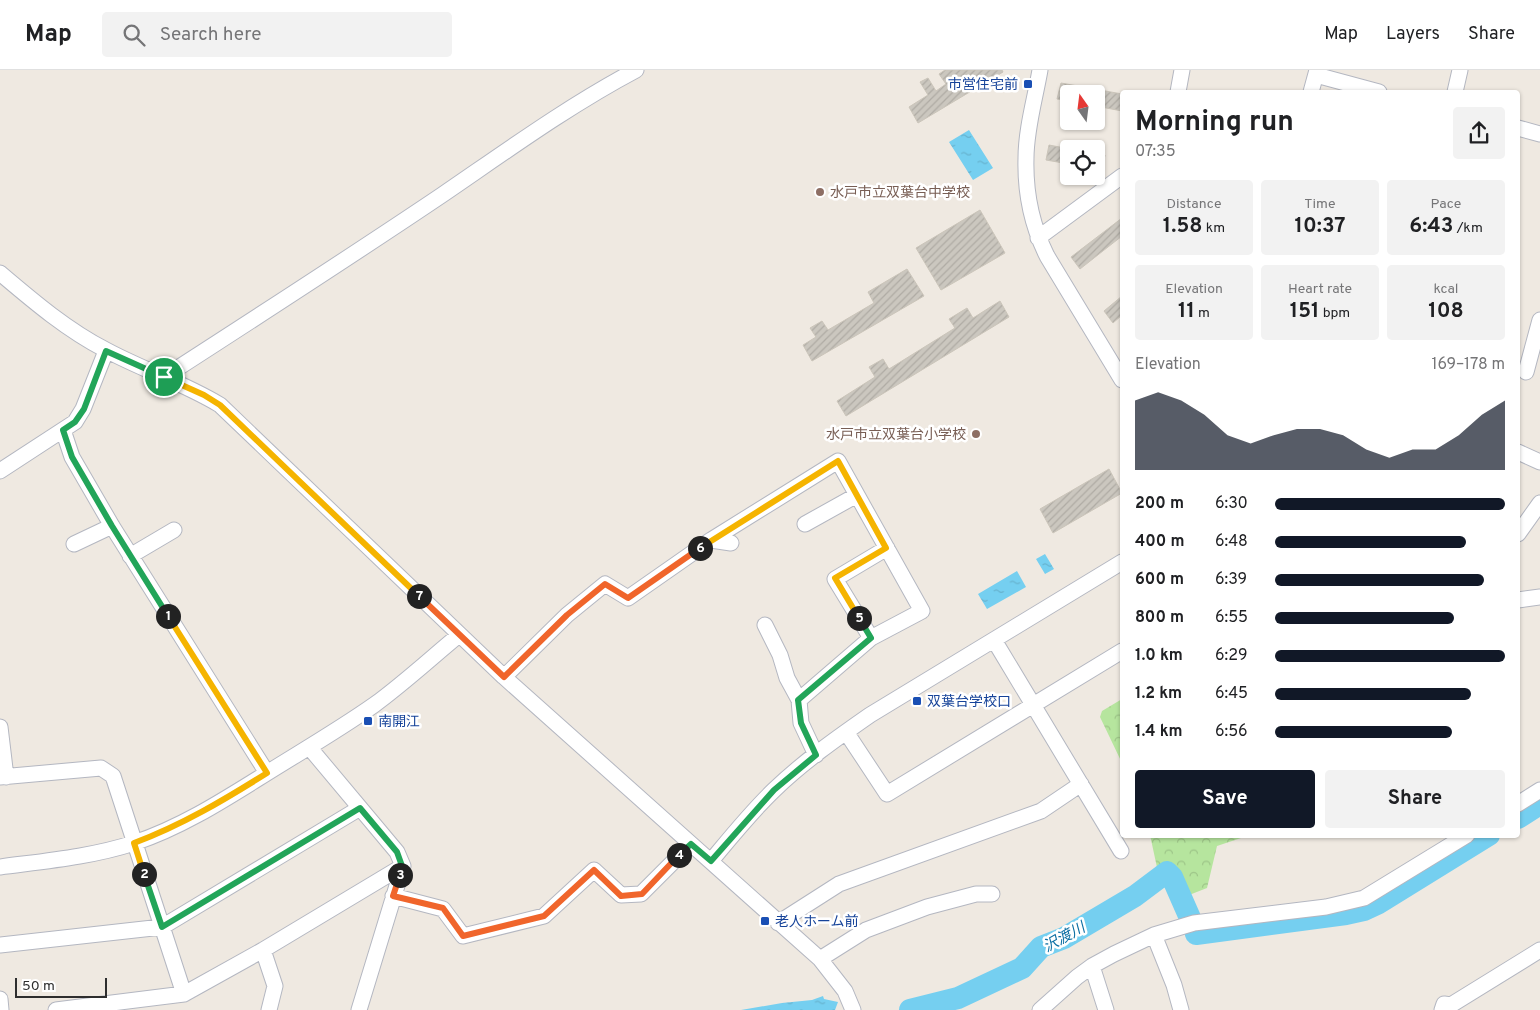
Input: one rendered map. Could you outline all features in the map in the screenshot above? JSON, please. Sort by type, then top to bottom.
[{"type":"street","points":[[164,377],[336,266],[551,122],[636,70]]},
{"type":"street","points":[[1040,70],[1028,134],[1026,157],[1029,200],[1038,238],[1120,377]]},
{"type":"street","points":[[1178,90],[1182,70]]},
{"type":"street","points":[[1455,90],[1460,70]]},
{"type":"street","points":[[1312,90],[1316,72],[1372,90]]},
{"type":"street","points":[[1520,132],[1540,134]]},
{"type":"street","points":[[1038,238],[1120,177]]},
{"type":"street","points":[[0,273],[46,312],[106,351],[204,395],[220,405],[459,636],[820,959],[845,991],[853,1010]]},
{"type":"street","points":[[1528,372],[1540,320]]},
{"type":"street","points":[[0,471],[75,422],[84,409],[106,351]]},
{"type":"street","points":[[63,430],[72,457],[112,526],[267,773]]},
{"type":"street","points":[[1520,453],[1540,462]]},
{"type":"street","points":[[504,677],[567,615],[605,584],[628,598],[711,540],[838,461],[922,611],[871,638],[798,700]]},
{"type":"street","points":[[804,524],[857,495]]},
{"type":"street","points":[[1520,531],[1540,503]]},
{"type":"street","points":[[74,544],[112,526]]},
{"type":"street","points":[[130,556],[174,530]]},
{"type":"street","points":[[711,540],[731,543]]},
{"type":"street","points":[[871,638],[835,578],[886,548]]},
{"type":"street","points":[[711,861],[774,790],[846,732],[870,715],[1120,563]]},
{"type":"street","points":[[1520,600],[1540,597]]},
{"type":"street","points":[[765,625],[780,655],[787,678],[798,700],[801,723],[816,755]]},
{"type":"street","points":[[0,867],[83,856],[134,843],[196,816],[310,747],[374,704],[459,636]]},
{"type":"street","points":[[994,640],[1121,851]]},
{"type":"street","points":[[846,732],[887,794],[1120,652]]},
{"type":"street","points":[[0,726],[3,777],[101,768],[113,776],[184,994]]},
{"type":"street","points":[[310,747],[397,852],[402,866],[359,1010]]},
{"type":"street","points":[[778,923],[839,884],[1041,810],[1081,784]]},
{"type":"street","points":[[1520,803],[1540,790]]},
{"type":"street","points":[[0,946],[162,927],[360,808]]},
{"type":"street","points":[[1040,1010],[1092,966],[1154,935],[1194,923],[1326,907],[1364,898],[1462,838]]},
{"type":"street","points":[[393,896],[443,908],[463,936],[544,916],[594,870],[621,896],[642,894],[691,844]]},
{"type":"street","points":[[56,1010],[184,994],[263,950],[402,866]]},
{"type":"street","points":[[820,959],[866,930],[927,907],[976,894],[992,894]]},
{"type":"street","points":[[1154,935],[1174,985],[1181,1010]]},
{"type":"street","points":[[263,950],[275,986],[270,1010]]},
{"type":"street","points":[[1451,1008],[1540,950]]},
{"type":"street","points":[[1092,966],[1106,1010]]},
{"type":"street","points":[[0,999],[1,1010]]},
{"type":"green space","points":[[1120,700],[1120,759],[1100,717],[1102,711]]},
{"type":"green space","points":[[1151,838],[1241,838],[1217,846],[1207,888],[1184,897],[1173,864],[1158,872]]},
{"type":"water","points":[[969,130],[993,168],[973,180],[949,142]]},
{"type":"water","points":[[1045,554],[1054,569],[1045,574],[1036,559]]},
{"type":"water","points":[[1017,571],[1026,587],[987,609],[978,594]]},
{"type":"water","points":[[823,996],[824,999],[838,1002],[835,1010],[741,1010],[812,1000]]},
{"type":"building","points":[[945,70],[1002,70],[1003,72],[918,123],[909,107],[928,95],[920,82],[928,78],[936,91],[946,84],[939,74]]},
{"type":"building","points":[[1060,87],[1060,100],[1057,99]]},
{"type":"building","points":[[1105,91],[1120,94],[1120,111],[1105,108]]},
{"type":"building","points":[[1049,145],[1060,147],[1060,162],[1046,160]]},
{"type":"building","points":[[980,210],[1005,253],[941,290],[916,248]]},
{"type":"building","points":[[1120,220],[1120,238],[1080,269],[1071,257]]},
{"type":"building","points":[[907,269],[924,296],[812,361],[803,345],[816,337],[810,328],[822,321],[828,330],[874,303],[868,292]]},
{"type":"building","points":[[1120,298],[1120,317],[1113,323],[1104,311]]},
{"type":"building","points":[[1000,301],[1009,317],[846,416],[837,401],[875,377],[869,367],[883,359],[889,369],[955,328],[949,319],[967,308],[973,318]]},
{"type":"building","points":[[1109,469],[1120,489],[1120,494],[1053,533],[1040,509]]},
{"type":"waterway","name":"沢渡川","points":[[1520,817],[1540,804]]},
{"type":"waterway","name":"沢渡川","points":[[1195,930],[1196,934],[1364,910],[1379,903],[1484,838]]},
{"type":"waterway","name":"沢渡川","points":[[910,1010],[958,998],[1022,968],[1041,947],[1064,938],[1135,896],[1167,872],[1172,877],[1190,918]]},
{"type":"place","name":"市営住宅前","points":[[1028,84]]},
{"type":"place","name":"水戸市立双葉台中学校","points":[[820,192]]},
{"type":"place","name":"水戸市立双葉台小学校","points":[[976,434]]},
{"type":"place","name":"双葉台学校口","points":[[917,701]]},
{"type":"place","name":"南開江","points":[[368,721]]},
{"type":"place","name":"老人ホーム前","points":[[765,921]]},
{"type":"route","points":[[106,351],[164,377],[204,395],[220,405],[235,418],[459,636],[504,677],[567,615],[605,584],[628,598],[711,540],[838,461],[886,548],[835,578],[871,638],[798,700],[801,723],[816,755],[774,790],[711,861],[691,844],[642,894],[621,896],[594,870],[544,916],[463,936],[443,908],[393,896],[402,866],[397,852],[360,808],[162,927],[134,843],[179,825],[267,773],[112,526],[72,457],[63,430],[75,422],[84,409],[106,351]]}]
